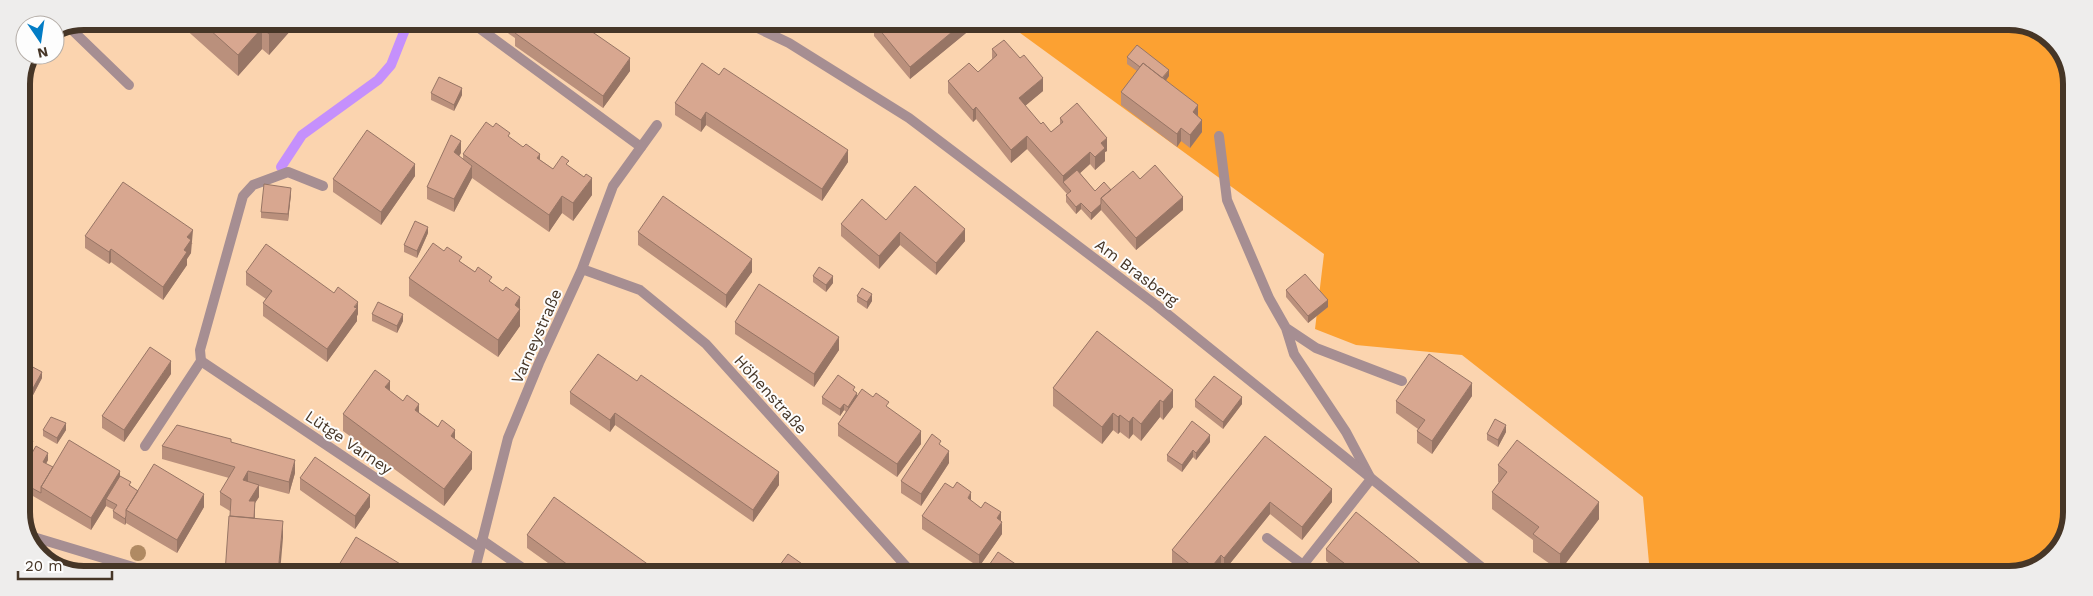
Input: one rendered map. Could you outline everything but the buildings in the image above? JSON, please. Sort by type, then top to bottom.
[{"type":"street","points":[[482,30],[641,147]]},
{"type":"street","name":"Am Brasberg","points":[[763,30],[789,43],[909,118],[1156,305],[1480,566]]},
{"type":"street","points":[[73,31],[129,85]]},
{"type":"street","name":"Varneystraße","points":[[476,566],[508,438],[539,363],[582,269],[613,186],[657,125]]},
{"type":"street","points":[[1219,136],[1227,200],[1268,298],[1286,328],[1294,354],[1346,432],[1371,479],[1303,565],[1266,538]]},
{"type":"street","points":[[145,446],[201,362],[200,350],[243,196],[253,185],[288,172],[323,186]]},
{"type":"street","name":"Höhenstraße","points":[[582,269],[640,290],[706,344],[906,566]]},
{"type":"street","points":[[1286,328],[1316,348],[1402,381]]},
{"type":"street","name":"Lütge Varney","points":[[201,362],[481,544],[518,566]]},
{"type":"street","points":[[37,538],[130,566]]},
{"type":"shaded area","points":[[1016,30],[2016,30],[2023,32],[2039,39],[2052,51],[2060,66],[2063,80],[2063,519],[2061,526],[2050,548],[2033,560],[2016,566],[1649,566],[1643,497],[1462,355],[1356,345],[1315,329],[1324,254]]},
{"type":"waterway","points":[[281,167],[302,135],[378,80],[391,65],[405,30]]}]
